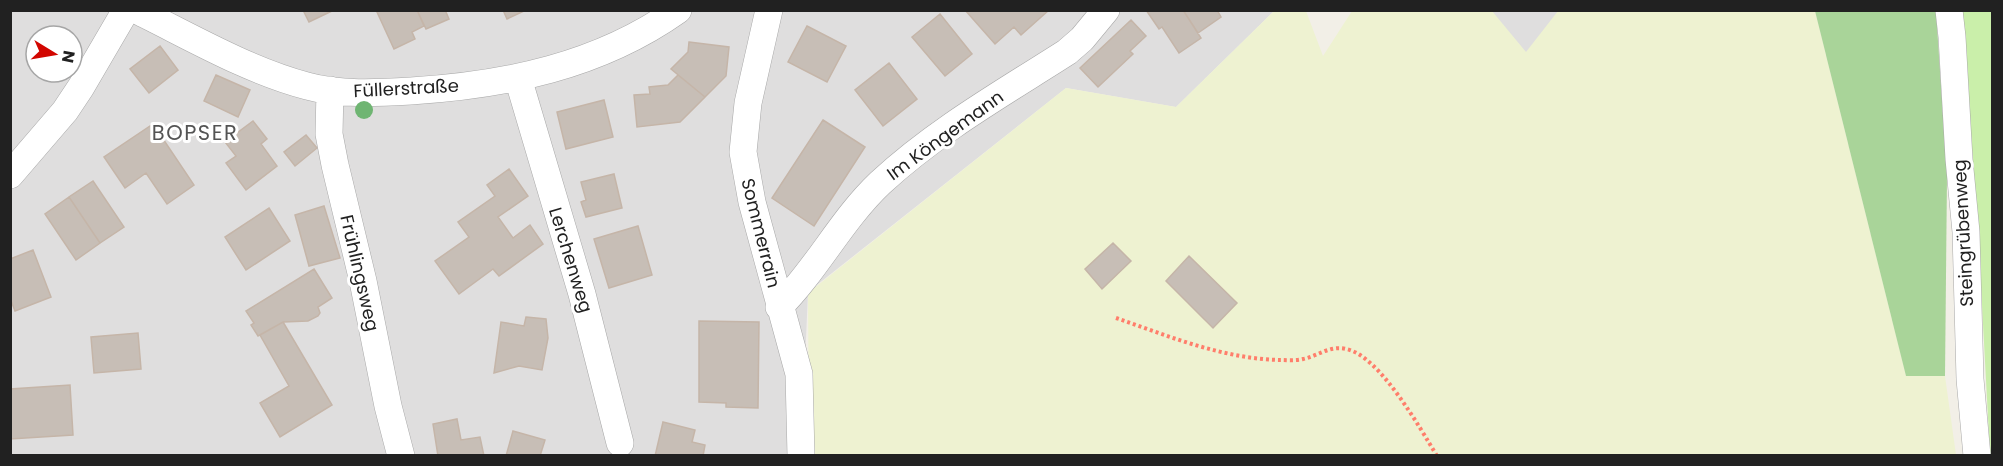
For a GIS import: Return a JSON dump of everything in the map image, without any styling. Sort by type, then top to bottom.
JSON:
[{"type":"street","points":[[10,176],[76,95],[126,10]]},
{"type":"street","name":"Füllerstraße","points":[[136,10],[244,63],[300,84],[330,90],[391,92],[431,90],[518,78],[554,69],[611,49],[639,35],[678,10]]},
{"type":"street","name":"Sommerrain","points":[[769,10],[748,103],[743,152],[752,202],[779,307],[800,374],[801,456]]},
{"type":"street","name":"Im Köngemann","points":[[779,307],[817,264],[858,207],[880,184],[948,128],[1066,52],[1082,39],[1106,10]]},
{"type":"street","name":"Steingrübenweg","points":[[1949,10],[1966,232],[1970,379],[1977,456]]},
{"type":"street","name":"Lerchenweg","points":[[518,78],[582,294],[620,443]]},
{"type":"street","name":"Frühlingsweg","points":[[330,90],[329,134],[400,456]]},
{"type":"path","points":[[1116,318],[1163,335],[1248,357],[1302,360],[1327,349],[1347,349],[1362,356],[1385,378],[1437,456]]},
{"type":"shaded area","points":[[10,11],[1274,11],[1176,107],[1066,88],[808,292],[801,456],[11,455]]},
{"type":"shaded area","points":[[1488,11],[1562,11],[1522,66]]},
{"type":"green space","points":[[1274,11],[1306,11],[1323,56],[1352,11],[1492,11],[1526,52],[1558,11],[1815,11],[1906,376],[1945,376],[1956,455],[809,455],[808,293],[1066,88],[1176,107]]},
{"type":"green space","points":[[1815,11],[1936,11],[1947,176],[1945,376],[1906,376]]},
{"type":"green space","points":[[1961,11],[1992,11],[1992,455],[1990,455],[1977,211]]},
{"type":"building","points":[[303,10],[334,10],[309,22]]},
{"type":"building","points":[[380,10],[417,10],[424,26],[412,32],[415,39],[394,49],[377,12]]},
{"type":"building","points":[[417,10],[449,10],[446,12],[449,19],[426,29]]},
{"type":"building","points":[[503,10],[526,10],[507,19]]},
{"type":"building","points":[[965,10],[1049,10],[1021,35],[1014,27],[995,44]]},
{"type":"building","points":[[1146,10],[1183,10],[1201,38],[1179,53],[1162,27],[1159,29]]},
{"type":"building","points":[[1183,10],[1217,10],[1221,17],[1198,33]]},
{"type":"building","points":[[940,14],[972,54],[945,76],[912,37]]},
{"type":"building","points":[[1131,20],[1146,36],[1130,51],[1133,54],[1098,87],[1080,68]]},
{"type":"building","points":[[807,26],[846,46],[827,82],[788,62]]},
{"type":"building","points":[[689,42],[729,47],[726,76],[705,97],[671,69],[688,52]]},
{"type":"building","points":[[160,46],[178,70],[149,93],[130,69]]},
{"type":"building","points":[[889,63],[917,99],[883,126],[855,90]]},
{"type":"building","points":[[216,75],[250,90],[238,117],[204,101]]},
{"type":"building","points":[[678,75],[705,97],[680,122],[637,127],[634,95],[650,94],[649,87],[668,85]]},
{"type":"building","points":[[604,100],[613,137],[566,149],[557,112]]},
{"type":"building","points":[[823,120],[865,147],[814,226],[772,198]]},
{"type":"building","points":[[253,121],[267,139],[261,144],[277,166],[246,190],[226,163],[236,156],[225,142]]},
{"type":"building","points":[[153,124],[194,185],[167,204],[146,173],[125,188],[104,157]]},
{"type":"building","points":[[306,135],[317,148],[295,166],[284,152]]},
{"type":"building","points":[[509,169],[528,196],[498,217],[513,238],[530,225],[543,244],[499,276],[493,269],[459,294],[435,261],[469,237],[458,222],[495,196],[487,185]]},
{"type":"building","points":[[614,174],[622,208],[586,217],[581,202],[586,200],[581,182]]},
{"type":"building","points":[[93,181],[124,227],[100,243],[69,197]]},
{"type":"building","points":[[69,197],[100,243],[76,260],[45,214]]},
{"type":"building","points":[[324,206],[340,258],[309,266],[295,215]]},
{"type":"building","points":[[269,208],[290,241],[246,270],[225,237]]},
{"type":"building","points":[[638,226],[652,275],[609,288],[594,239]]},
{"type":"building","points":[[1113,243],[1131,261],[1102,289],[1085,269]]},
{"type":"building","points":[[33,250],[51,297],[15,311],[10,298],[10,259]]},
{"type":"building","points":[[1189,256],[1237,303],[1213,328],[1166,281]]},
{"type":"building","points":[[314,269],[332,298],[318,307],[320,313],[318,316],[308,321],[283,322],[258,336],[251,325],[254,323],[246,311]]},
{"type":"building","points":[[526,317],[546,319],[548,338],[542,370],[519,366],[494,373],[501,322],[524,326]]},
{"type":"building","points":[[699,321],[759,322],[758,408],[726,407],[726,403],[699,402]]},
{"type":"building","points":[[283,322],[332,405],[280,437],[260,403],[289,386],[260,335]]},
{"type":"building","points":[[138,333],[141,369],[94,373],[91,337]]},
{"type":"building","points":[[70,385],[73,435],[10,439],[10,389]]},
{"type":"building","points":[[457,419],[461,440],[480,437],[484,456],[438,456],[433,424]]},
{"type":"building","points":[[663,422],[695,430],[692,442],[705,445],[703,456],[655,456]]},
{"type":"building","points":[[513,431],[545,440],[540,456],[506,456]]},
{"type":"district","name":"BOPSER","points":[[195,132]]}]
